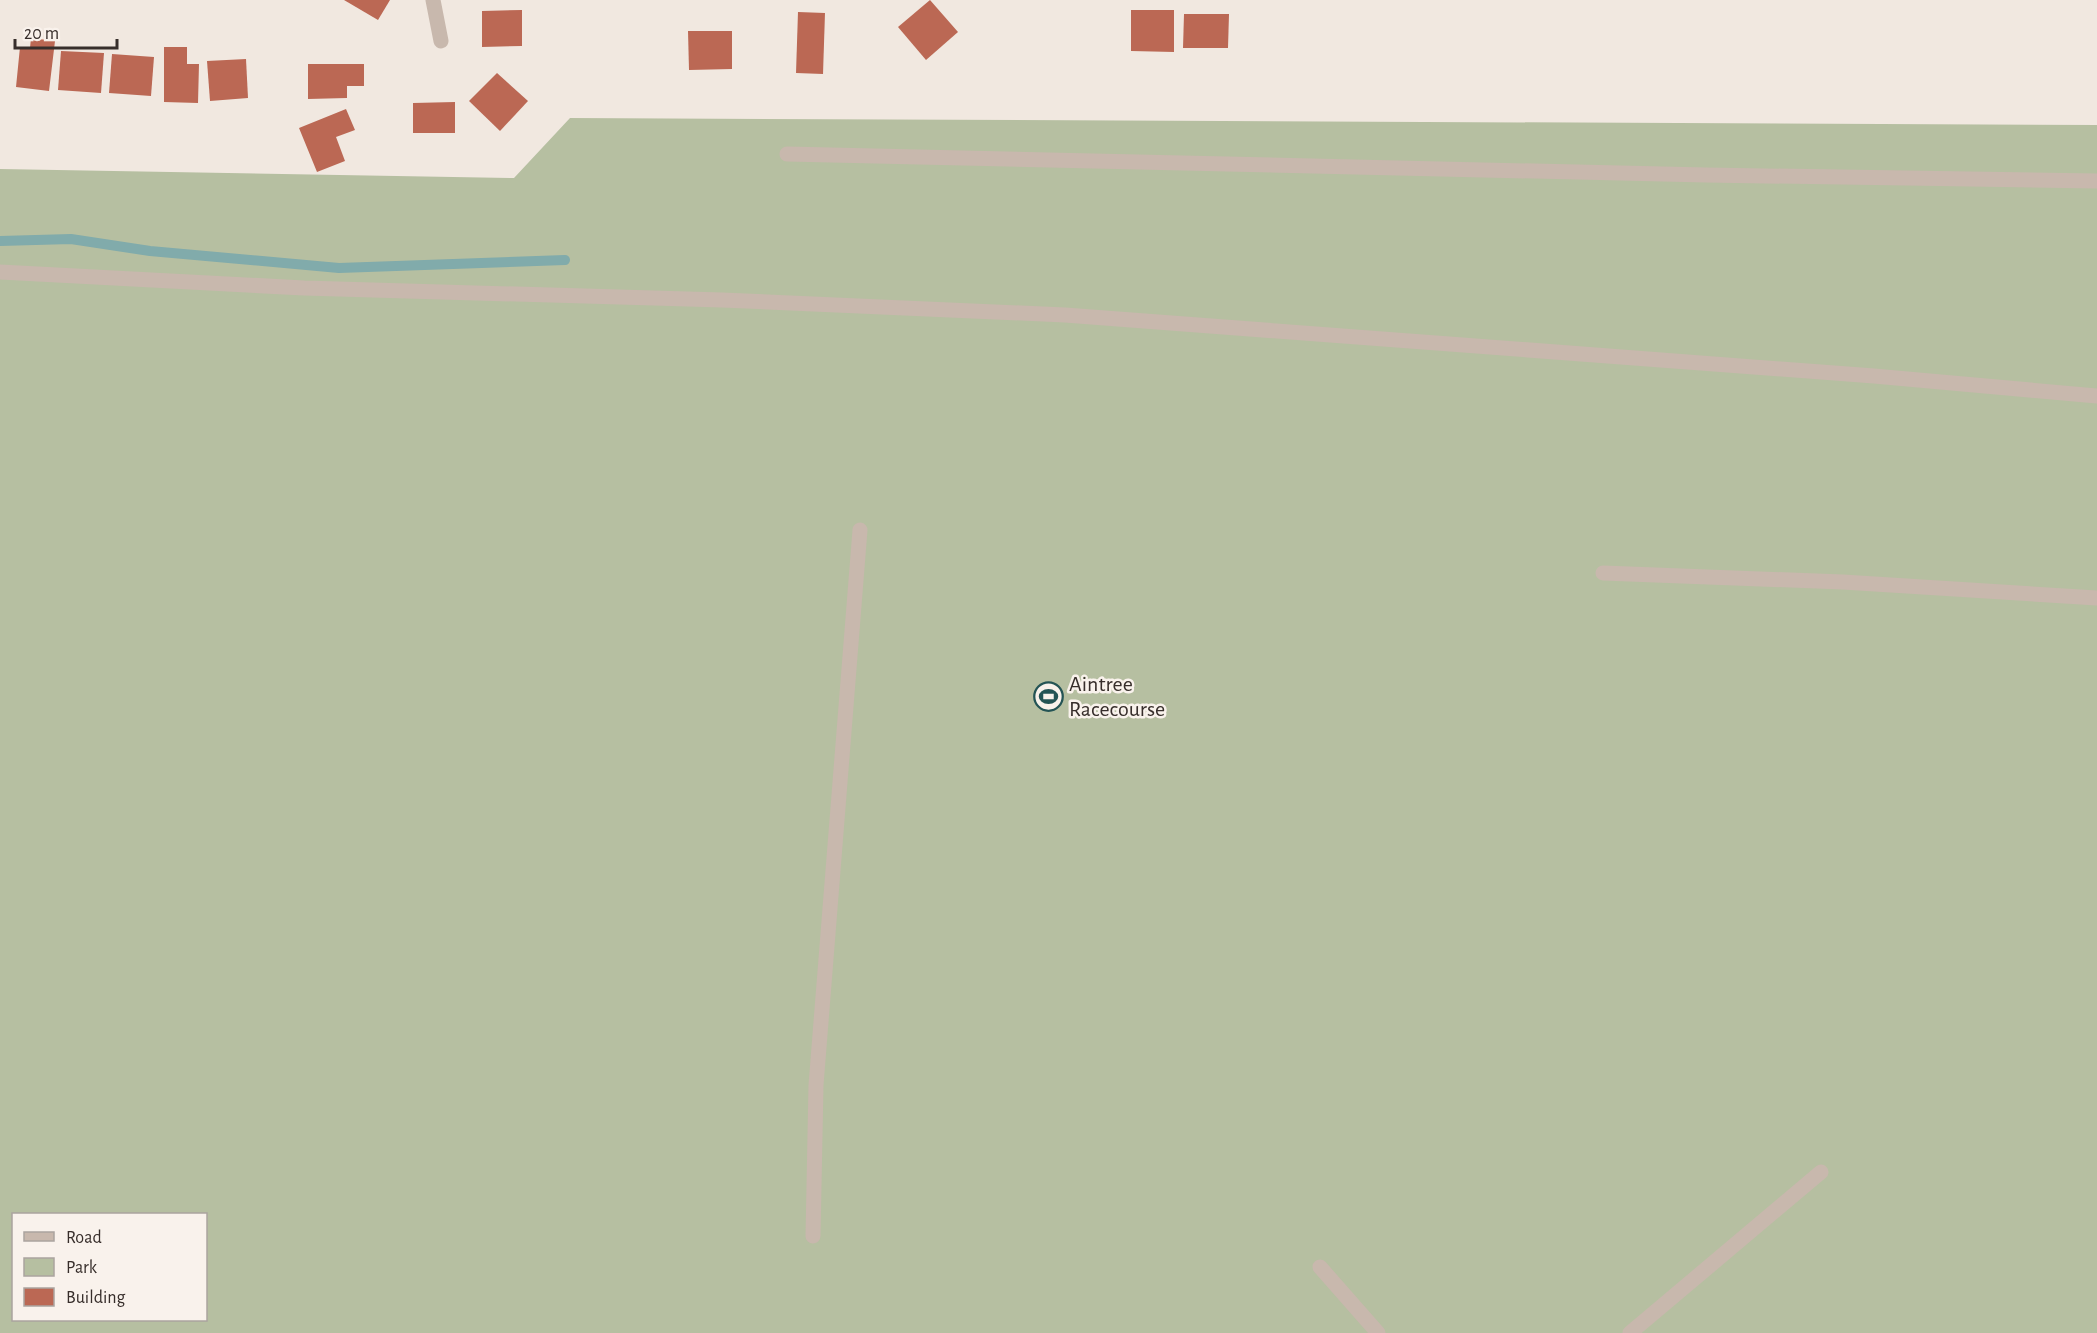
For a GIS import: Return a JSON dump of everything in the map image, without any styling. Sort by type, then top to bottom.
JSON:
[{"type":"street","points":[[433,0],[441,41]]},
{"type":"street","points":[[787,154],[1694,175],[2097,181]]},
{"type":"street","points":[[0,273],[304,288],[722,300],[1065,315],[1874,376],[2097,396]]},
{"type":"street","points":[[813,1236],[816,1085],[860,530]]},
{"type":"street","points":[[1603,573],[1843,582],[2097,598]]},
{"type":"street","points":[[1630,1333],[1821,1172]]},
{"type":"street","points":[[1320,1267],[1378,1333]]},
{"type":"green space","name":"Aintree Racecourse","points":[[570,118],[2097,125],[2097,1333],[0,1333],[0,169],[514,178]]},
{"type":"building","points":[[344,0],[390,0],[378,20]]},
{"type":"building","points":[[930,0],[958,32],[926,60],[898,27]]},
{"type":"building","points":[[522,10],[522,46],[482,47],[482,11]]},
{"type":"building","points":[[1131,10],[1174,10],[1174,52],[1131,51]]},
{"type":"building","points":[[798,12],[825,13],[823,74],[796,73]]},
{"type":"building","points":[[1184,14],[1229,14],[1228,48],[1183,48]]},
{"type":"building","points":[[688,31],[732,31],[732,69],[689,70]]},
{"type":"building","points":[[31,38],[55,41],[49,91],[16,87],[20,47],[30,48]]},
{"type":"building","points":[[164,47],[187,47],[187,64],[199,64],[198,103],[164,102]]},
{"type":"building","points":[[61,51],[104,53],[101,93],[58,90]]},
{"type":"building","points":[[112,54],[154,57],[151,96],[109,93]]},
{"type":"building","points":[[246,59],[248,98],[210,101],[207,61]]},
{"type":"building","points":[[308,64],[364,64],[364,86],[347,86],[347,98],[308,99]]},
{"type":"building","points":[[497,73],[528,101],[500,131],[469,101]]},
{"type":"building","points":[[455,102],[455,133],[413,133],[413,103]]},
{"type":"building","points":[[346,109],[355,130],[336,137],[345,161],[317,172],[299,128]]},
{"type":"waterway","points":[[0,241],[71,239],[150,251],[339,268],[565,260]]},
{"type":"place","name":"Aintree Racecourse","points":[[1048,696]]}]
